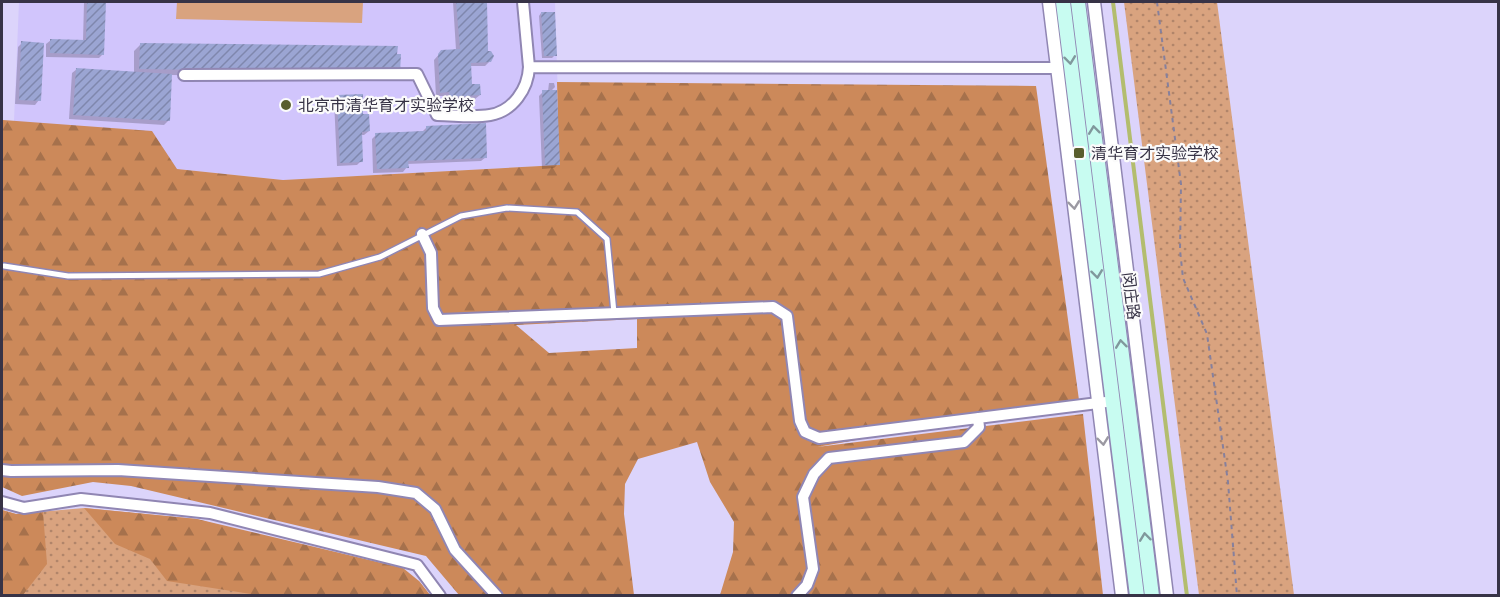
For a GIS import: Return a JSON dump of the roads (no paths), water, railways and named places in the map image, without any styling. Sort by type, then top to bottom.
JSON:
[{"type":"main road","name":"闵庄路","points":[[1063,2],[1106,402],[1137,596]]},
{"type":"main road","name":"闵庄路","points":[[1078,2],[1152,596]]},
{"type":"street","points":[[184,75],[417,74],[437,115],[493,115],[516,100],[528,80],[529,67],[523,2]]},
{"type":"street","name":"闵庄路","points":[[1049,2],[1106,402],[1122,596]]},
{"type":"street","name":"闵庄路","points":[[1094,2],[1167,596]]},
{"type":"street","points":[[529,67],[1057,68]]},
{"type":"street","points":[[422,234],[432,253],[433,308],[439,320],[774,307],[787,316],[800,422],[805,432],[819,438],[1106,402]]},
{"type":"street","points":[[797,596],[807,585],[813,569],[803,497],[813,474],[829,458],[964,442],[978,427],[978,418]]},
{"type":"street","points":[[2,470],[118,470],[378,487],[416,494],[435,509],[454,550],[497,596]]},
{"type":"street","points":[[2,502],[24,508],[81,499],[210,513],[417,565],[440,596]]},
{"type":"lane","points":[[4,266],[68,276],[319,274],[380,257],[461,216],[507,208],[577,212],[607,239],[614,313]]},
{"type":"waterway","points":[[1113,2],[1187,596]]},
{"type":"place","name":"北京市清华育才实验学校","points":[[286,105]]},
{"type":"place","name":"清华育才实验学校","points":[[1079,153]]}]
